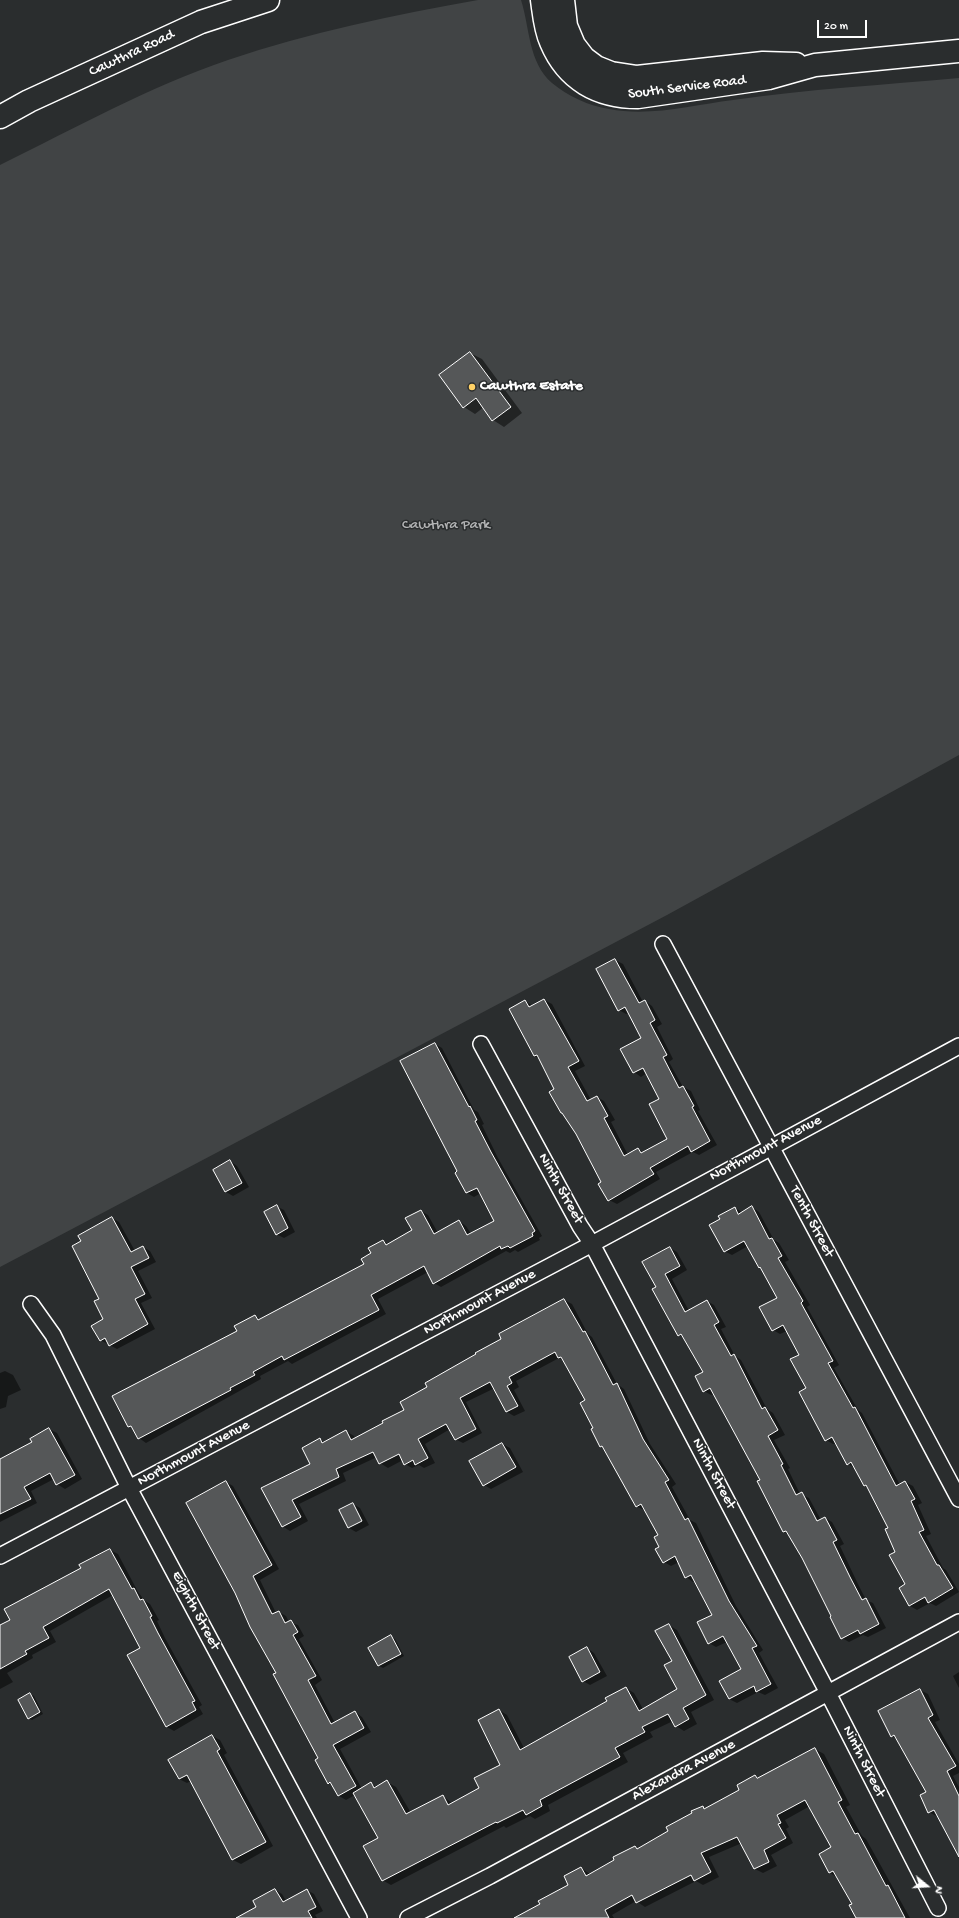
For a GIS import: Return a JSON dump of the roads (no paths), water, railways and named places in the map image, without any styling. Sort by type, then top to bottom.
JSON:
[{"type":"main road","name":"Cawthra Road","points":[[0,117],[37,98],[201,22],[268,0]]},
{"type":"main road","name":"South Service Road","points":[[542,0],[550,41],[560,60],[573,75],[592,88],[607,94],[622,97],[638,97],[769,78],[815,65]]},
{"type":"main road","name":"South Service Road","points":[[563,0],[566,26],[574,45],[584,58],[596,67],[611,73],[637,77],[763,63],[815,65],[959,52]]},
{"type":"street","name":"Tenth Street","points":[[663,944],[959,1499]]},
{"type":"street","name":"Ninth Street","points":[[482,1044],[580,1226],[592,1244],[828,1693],[938,1908]]},
{"type":"street","name":"Northmount Avenue","points":[[0,1556],[592,1244],[771,1146],[959,1046]]},
{"type":"street","name":"Eighth Street","points":[[31,1304],[52,1335],[129,1488],[359,1918]]},
{"type":"street","name":"Alexandra Avenue","points":[[408,1918],[490,1876],[959,1622]]},
{"type":"place","name":"Cawthra Estate","points":[[472,387]]},
{"type":"park label","name":"Cawthra Park","points":[[446,526]]}]
